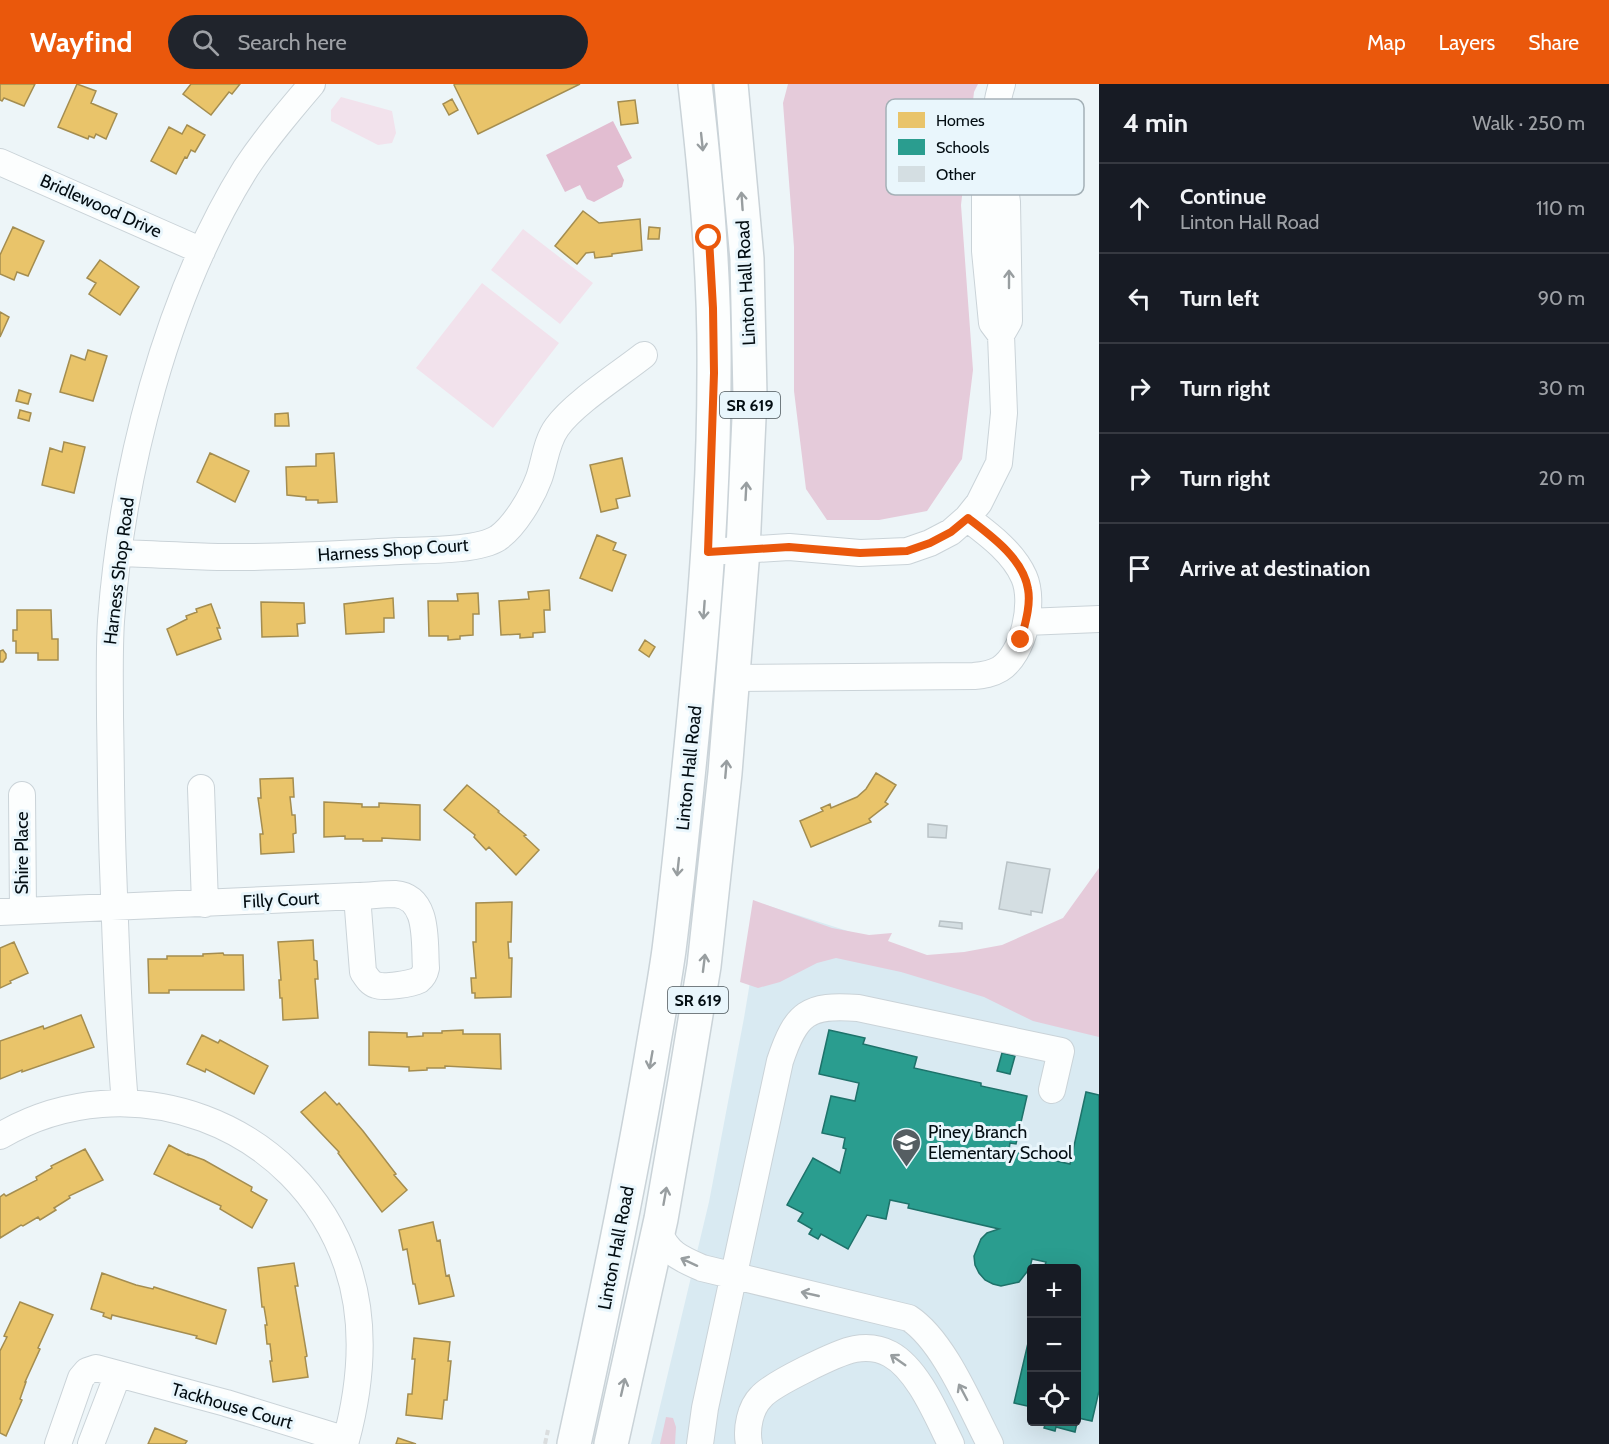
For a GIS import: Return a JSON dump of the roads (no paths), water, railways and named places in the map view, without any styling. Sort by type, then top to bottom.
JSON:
[{"type":"main road","name":"Linton Hall Road","points":[[574,1444],[631,1173],[669,952],[701,652],[708,552],[714,373],[713,308],[702,146],[695,84]]},
{"type":"main road","name":"Linton Hall Road","points":[[611,1444],[658,1231],[704,966],[734,678],[750,396],[746,249],[731,84]]},
{"type":"street","name":"Harness Shop Road","points":[[125,1103],[118,1033],[111,810],[110,650],[118,553],[131,475],[152,392],[173,324],[202,251],[220,213],[247,167],[278,124],[312,84]]},
{"type":"street","points":[[997,99],[1002,84]]},
{"type":"street","name":"Bridlewood Drive","points":[[0,162],[202,251]]},
{"type":"street","points":[[708,552],[789,547],[860,553],[907,551],[951,532],[968,518],[979,503],[999,463],[1004,413],[1001,335],[1009,321],[1009,229],[1006,195]]},
{"type":"street","name":"Harness Shop Court","points":[[118,553],[219,557],[300,556],[434,550],[481,545],[499,538],[517,519],[531,497],[539,478],[548,444],[556,427],[569,413],[644,355]]},
{"type":"street","points":[[734,678],[988,674],[999,670],[1014,655],[1021,640],[1026,622],[1028,589],[1024,576],[1016,564],[992,537],[968,518]]},
{"type":"street","points":[[1026,622],[1099,619]]},
{"type":"street","points":[[201,788],[205,904]]},
{"type":"street","name":"Shire Place","points":[[22,795],[11,911],[115,907]]},
{"type":"street","name":"Filly Court","points":[[115,907],[357,896]]},
{"type":"street","points":[[700,1444],[705,1408],[732,1277],[780,1061],[787,1041],[804,1016],[813,1010],[825,1007],[858,1008],[1061,1051],[1052,1090]]},
{"type":"street","points":[[0,1136],[28,1122],[61,1110],[93,1104],[152,1104],[178,1109],[226,1126],[253,1143],[287,1172],[305,1191],[324,1218],[347,1265],[354,1294],[359,1325],[360,1356],[357,1395],[346,1442]]},
{"type":"street","points":[[658,1231],[672,1253],[702,1268],[732,1277],[892,1313],[909,1318],[920,1325],[944,1357],[990,1444]]},
{"type":"street","points":[[749,1444],[748,1427],[751,1415],[756,1403],[769,1389],[842,1352],[868,1348],[880,1350],[906,1365],[935,1412],[951,1444]]},
{"type":"street","name":"Tackhouse Court","points":[[58,1444],[81,1378],[87,1371],[96,1368],[226,1403],[346,1442]]},
{"type":"street","points":[[91,1444],[118,1374]]},
{"type":"place","name":"Piney Branch Elementary School","points":[[907,1168]]}]
